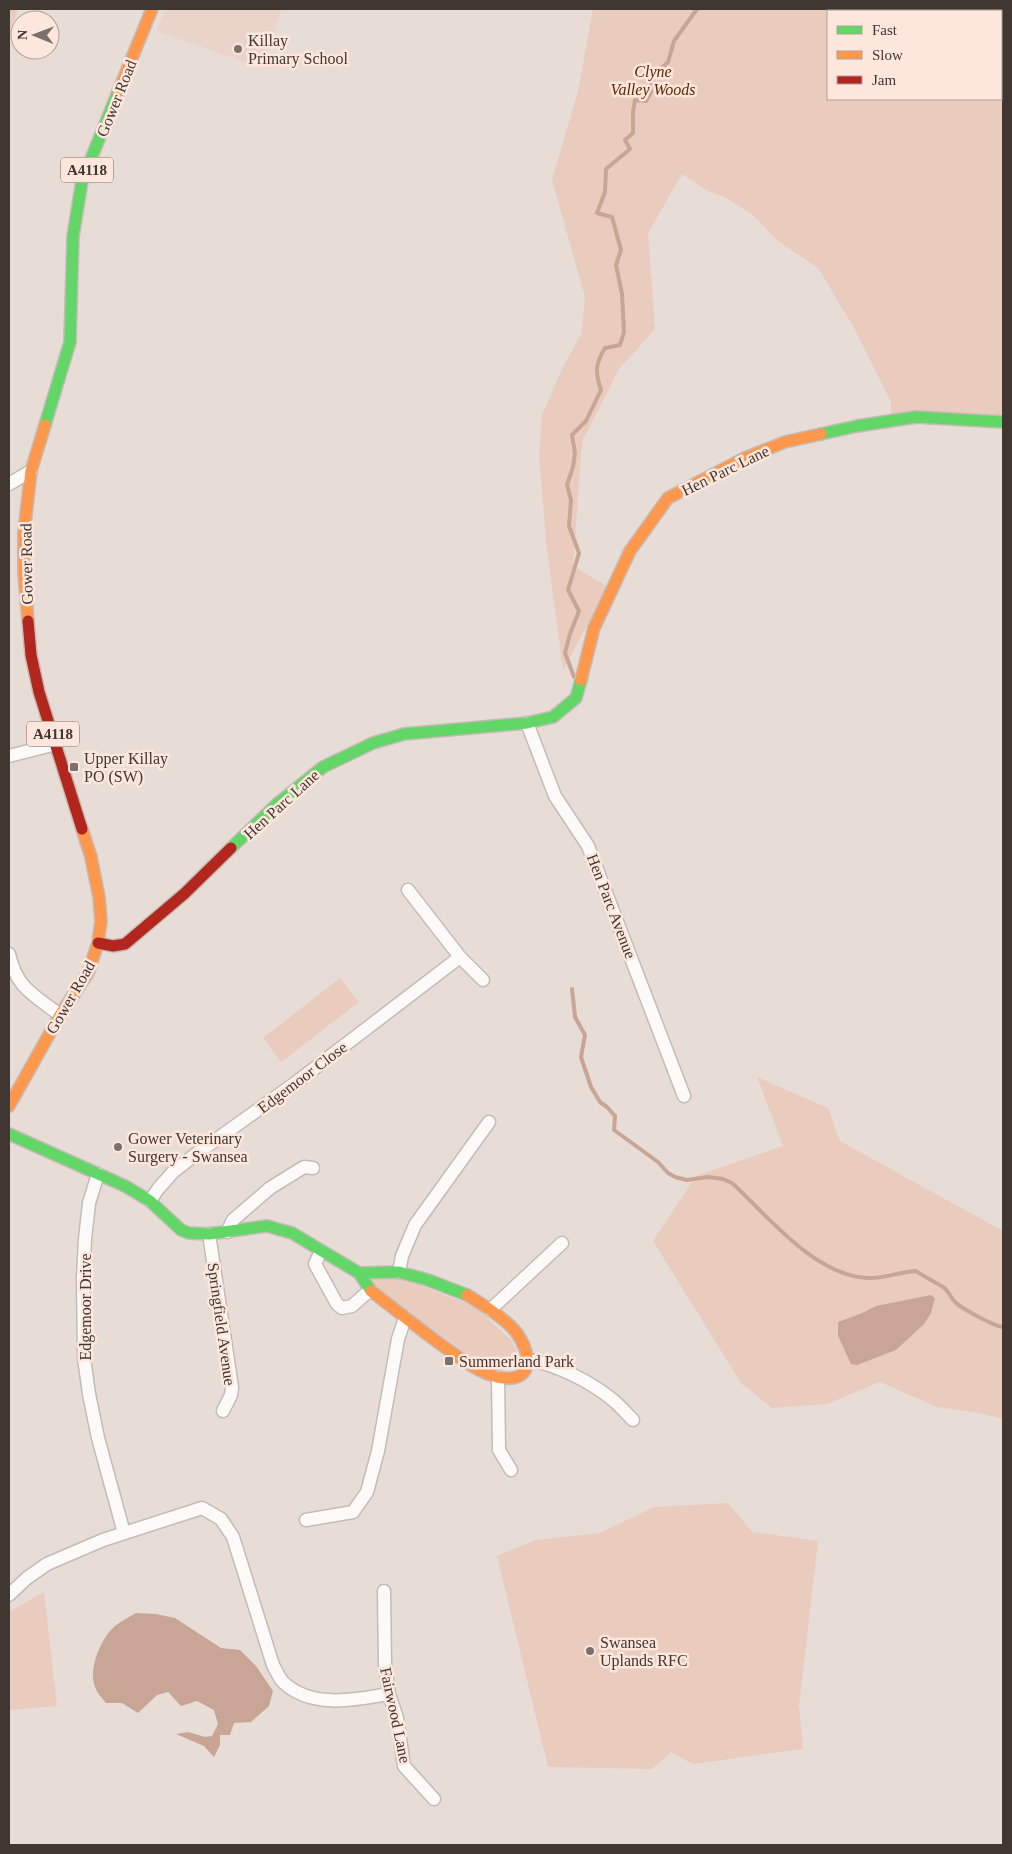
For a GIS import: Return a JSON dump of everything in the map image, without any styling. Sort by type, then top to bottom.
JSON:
[{"type":"street","name":"Gower Road","points":[[9,1106],[60,1015],[88,973],[98,943],[101,921],[91,857],[39,692],[31,655],[24,573],[24,532],[31,471],[70,342],[73,236],[82,181],[152,9]]},
{"type":"street","name":"Hen Parc Lane","points":[[98,943],[113,946],[125,944],[184,894],[277,804],[323,767],[373,743],[404,734],[527,723],[553,717],[576,698],[594,628],[630,551],[668,498],[753,454],[785,442],[857,426],[916,418],[1003,422]]},
{"type":"street","points":[[9,484],[31,471]]},
{"type":"street","name":"Hen Parc Avenue","points":[[527,723],[555,796],[588,846],[684,1096]]},
{"type":"street","points":[[9,756],[56,744]]},
{"type":"street","points":[[408,890],[460,957],[483,980]]},
{"type":"street","points":[[9,954],[13,970],[22,986],[60,1015]]},
{"type":"street","name":"Edgemoor Close","points":[[150,1202],[158,1189],[173,1172],[294,1084],[460,957]]},
{"type":"street","points":[[399,1272],[402,1256],[415,1225],[489,1122]]},
{"type":"street","points":[[9,1134],[125,1186],[150,1202],[181,1230],[198,1235],[267,1226],[292,1233],[359,1273],[370,1290],[445,1348],[483,1373],[512,1379],[520,1376],[526,1370],[527,1360],[524,1348],[515,1331],[490,1310],[468,1296],[428,1280],[399,1272],[359,1273]]},
{"type":"street","points":[[227,1232],[233,1220],[270,1188],[304,1167],[313,1168]]},
{"type":"street","name":"Edgemoor Drive","points":[[98,1174],[89,1203],[85,1239],[83,1278],[84,1358],[98,1438],[124,1533]]},
{"type":"street","name":"Springfield Avenue","points":[[209,1234],[232,1387],[232,1394],[223,1411]]},
{"type":"street","points":[[490,1310],[562,1243]]},
{"type":"street","points":[[321,1251],[315,1264],[337,1304],[342,1308],[352,1306],[370,1290]]},
{"type":"street","points":[[306,1520],[353,1512],[366,1492],[378,1451],[398,1339],[405,1318]]},
{"type":"street","points":[[527,1360],[551,1365],[587,1383],[614,1401],[633,1420]]},
{"type":"street","points":[[498,1377],[499,1450],[511,1470]]},
{"type":"street","points":[[9,1595],[27,1578],[47,1564],[124,1533],[202,1508],[221,1519],[233,1537],[273,1665],[282,1681],[299,1693],[325,1700],[357,1700],[389,1694]]},
{"type":"street","name":"Fairwood Lane","points":[[384,1591],[385,1664],[389,1694],[397,1718],[404,1766],[434,1799]]},
{"type":"shaded area","name":"Killay Primary School","points":[[165,9],[282,9],[261,68],[157,31]]},
{"type":"shaded area","points":[[931,1295],[935,1298],[931,1313],[924,1324],[896,1350],[857,1365],[851,1364],[838,1336],[838,1322],[876,1306]]},
{"type":"shaded area","points":[[136,1613],[156,1614],[175,1618],[221,1648],[240,1650],[256,1666],[273,1691],[269,1706],[251,1722],[234,1723],[230,1735],[220,1735],[220,1745],[214,1757],[204,1746],[176,1734],[188,1732],[205,1737],[212,1736],[218,1724],[214,1710],[197,1701],[181,1706],[168,1692],[157,1695],[138,1713],[122,1703],[106,1703],[97,1691],[93,1680],[93,1672],[97,1654],[105,1638],[115,1626]]},
{"type":"green space","points":[[9,9],[18,9],[10,10],[9,37]]},
{"type":"green space","name":"Clyne Valley Woods","points":[[593,9],[1003,9],[1003,416],[891,416],[891,402],[853,326],[818,268],[778,241],[752,214],[726,198],[706,190],[682,174],[648,233],[655,329],[619,369],[582,442],[573,566],[608,587],[563,670],[547,550],[539,456],[542,415],[563,367],[581,335],[585,297],[552,180],[578,91]]},
{"type":"green space","points":[[340,978],[359,1002],[281,1062],[263,1038]]},
{"type":"green space","points":[[757,1077],[828,1108],[840,1141],[1003,1231],[1003,1419],[979,1413],[937,1407],[880,1382],[827,1404],[772,1408],[741,1383],[653,1241],[696,1176],[783,1146]]},
{"type":"green space","points":[[400,1277],[475,1307],[511,1340],[517,1351],[516,1360],[512,1366],[502,1370],[488,1369],[374,1287],[373,1280]]},
{"type":"green space","points":[[728,1503],[752,1532],[818,1541],[799,1706],[803,1749],[693,1764],[671,1752],[652,1769],[548,1767],[497,1556],[536,1540],[600,1533],[654,1507]]},
{"type":"green space","points":[[44,1592],[57,1706],[9,1710],[9,1612]]},
{"type":"waterway","points":[[574,677],[565,653],[579,611],[568,590],[579,553],[569,526],[571,500],[567,485],[575,453],[572,435],[586,421],[601,390],[597,368],[605,348],[620,345],[624,332],[622,294],[616,265],[621,250],[612,217],[597,213],[605,192],[606,169],[630,149],[625,140],[633,133],[635,100],[646,101],[651,92],[650,86],[655,74],[668,62],[674,41],[697,9]]},
{"type":"waterway","points":[[572,989],[575,1017],[585,1035],[581,1057],[591,1087],[600,1102],[615,1116],[614,1130],[658,1162],[668,1173],[687,1180],[708,1177],[723,1179],[732,1183],[793,1242],[829,1267],[847,1274],[867,1278],[916,1271],[945,1288],[955,1302],[964,1309],[1003,1327]]},
{"type":"traffic: fast","points":[[45,425],[70,342],[73,236],[82,181],[118,92]]},
{"type":"traffic: fast","points":[[821,434],[857,426],[916,417],[1003,422]]},
{"type":"traffic: fast","points":[[231,848],[277,804],[323,767],[373,743],[404,734],[527,723],[553,717],[576,698],[581,680]]},
{"type":"traffic: fast","points":[[9,1134],[125,1186],[150,1201],[181,1230],[189,1233],[209,1234],[267,1226],[292,1233],[359,1273],[371,1291]]},
{"type":"traffic: fast","points":[[359,1273],[399,1272],[428,1280],[467,1295]]},
{"type":"traffic: slow","points":[[118,92],[152,9]]},
{"type":"traffic: slow","points":[[28,621],[24,573],[24,532],[31,471],[45,425]]},
{"type":"traffic: slow","points":[[581,680],[594,628],[630,551],[668,498],[745,458],[785,442],[821,434]]},
{"type":"traffic: slow","points":[[9,1106],[60,1015],[88,973],[98,943],[101,921],[99,897],[91,857],[82,829]]},
{"type":"traffic: slow","points":[[371,1291],[437,1342],[473,1366],[497,1377],[518,1377],[527,1366],[527,1358],[522,1341],[506,1322],[467,1295]]},
{"type":"traffic: jam","points":[[28,621],[31,655],[39,692],[82,829]]},
{"type":"traffic: jam","points":[[98,943],[113,946],[125,944],[184,894],[231,848]]},
{"type":"place","name":"Killay Primary School","points":[[238,49]]},
{"type":"place","name":"Upper Killay PO (SW)","points":[[74,767]]},
{"type":"place","name":"Gower Veterinary Surgery - Swansea","points":[[118,1147]]},
{"type":"place","name":"Summerland Park","points":[[449,1361]]},
{"type":"place","name":"Swansea Uplands RFC","points":[[590,1651]]}]
